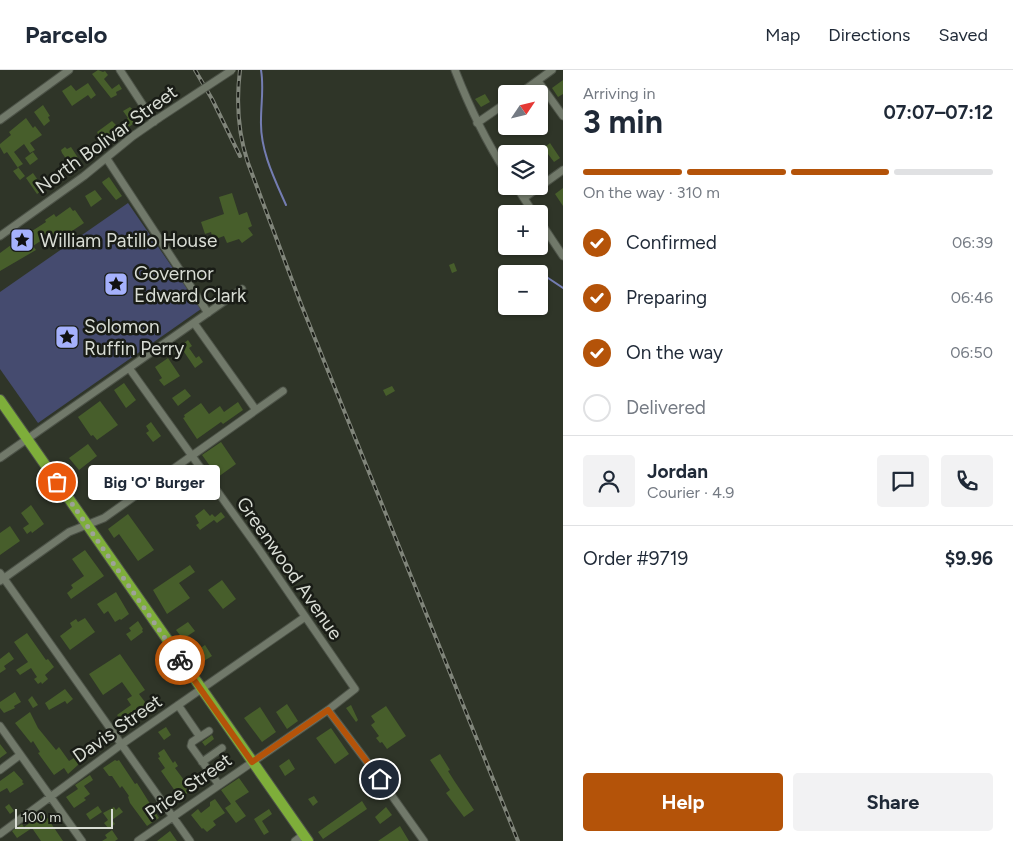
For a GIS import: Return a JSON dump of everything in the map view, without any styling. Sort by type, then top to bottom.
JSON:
[{"type":"highway","points":[[0,400],[252,762],[302,839]]},
{"type":"street","points":[[0,120],[69,70]]},
{"type":"street","points":[[120,70],[156,120]]},
{"type":"street","name":"North Bolivar Street","points":[[0,236],[107,159],[156,120],[232,70]]},
{"type":"street","points":[[455,70],[489,146],[498,160]]},
{"type":"street","points":[[532,85],[552,70]]},
{"type":"street","points":[[538,81],[563,116]]},
{"type":"street","points":[[478,123],[498,109]]},
{"type":"street","points":[[107,159],[208,313]]},
{"type":"street","points":[[524,198],[563,170]]},
{"type":"street","points":[[522,195],[528,205]]},
{"type":"street","points":[[548,234],[563,256]]},
{"type":"street","points":[[0,458],[242,290]]},
{"type":"street","points":[[194,323],[256,410]]},
{"type":"street","name":"Greenwood Avenue","points":[[128,368],[355,689]]},
{"type":"street","points":[[190,841],[1,577],[69,532],[104,518],[283,391]]},
{"type":"street","name":"Davis Street","points":[[0,834],[122,744],[305,618]]},
{"type":"street","name":"Price Street","points":[[138,841],[328,710],[355,689]]},
{"type":"street","points":[[178,705],[200,737]]},
{"type":"street","points":[[328,710],[424,841]]},
{"type":"street","points":[[0,726],[82,841]]},
{"type":"street","points":[[209,730],[192,742],[191,746],[219,785]]},
{"type":"street","points":[[202,762],[222,748]]},
{"type":"street","points":[[0,770],[20,755]]},
{"type":"shaded area","points":[[128,203],[201,309],[38,423],[0,369],[0,292]]},
{"type":"building","points":[[98,70],[105,71],[108,75],[104,79],[112,89],[119,84],[122,89],[116,92],[117,95],[111,98],[92,74]]},
{"type":"building","points":[[563,80],[563,94],[558,97],[552,88]]},
{"type":"building","points":[[88,83],[96,95],[91,99],[88,95],[72,106],[62,91],[71,85],[76,91]]},
{"type":"building","points":[[485,94],[490,102],[481,107],[475,99]]},
{"type":"building","points":[[43,105],[50,116],[48,117],[50,121],[44,126],[34,112]]},
{"type":"building","points":[[130,107],[139,115],[140,119],[138,120],[140,123],[135,126],[133,124],[115,137],[114,135],[105,142],[102,142],[97,132],[112,121],[117,126],[128,118],[123,111]]},
{"type":"building","points":[[26,118],[33,128],[35,126],[42,135],[30,143],[35,150],[30,153],[24,144],[14,152],[23,164],[18,167],[25,176],[20,180],[13,171],[18,168],[7,152],[4,154],[0,144],[11,135],[9,132]]},
{"type":"building","points":[[550,143],[560,158],[554,162],[548,154],[548,145]]},
{"type":"building","points":[[65,147],[67,149],[71,147],[82,164],[74,170],[62,153],[61,150]]},
{"type":"building","points":[[33,152],[38,159],[30,165],[25,158]]},
{"type":"building","points":[[33,173],[44,189],[37,194],[26,178]]},
{"type":"building","points":[[109,177],[122,196],[116,200],[102,182]]},
{"type":"building","points":[[563,188],[563,206],[555,194]]},
{"type":"building","points":[[95,190],[102,199],[91,207],[85,196]]},
{"type":"building","points":[[232,193],[239,215],[247,212],[252,226],[248,228],[253,235],[242,243],[239,239],[227,243],[224,236],[213,240],[211,232],[205,234],[201,222],[224,214],[219,197]]},
{"type":"building","points":[[70,207],[73,211],[75,210],[84,223],[72,231],[76,236],[74,239],[61,247],[53,235],[46,240],[45,238],[33,246],[36,250],[0,271],[0,253],[11,245],[14,248],[34,234],[32,231],[46,222],[45,220],[54,214],[56,217]]},
{"type":"building","points":[[454,263],[457,271],[452,273],[449,265]]},
{"type":"building","points":[[211,268],[215,272],[202,282],[198,277]]},
{"type":"building","points":[[188,340],[192,346],[189,348],[196,358],[199,356],[203,362],[195,368],[180,346]]},
{"type":"building","points":[[168,358],[180,376],[164,386],[159,380],[162,378],[155,367]]},
{"type":"building","points":[[124,383],[136,400],[126,408],[114,390]]},
{"type":"building","points":[[392,386],[395,391],[386,396],[383,390]]},
{"type":"building","points":[[185,389],[191,396],[178,406],[172,398]]},
{"type":"building","points":[[100,401],[118,425],[97,440],[93,435],[91,436],[78,417]]},
{"type":"building","points":[[238,402],[243,410],[223,424],[221,422],[197,439],[183,418],[185,417],[184,415],[201,403],[209,414],[220,406],[224,412]]},
{"type":"building","points":[[151,422],[161,436],[153,442],[146,433],[149,431],[146,426]]},
{"type":"building","points":[[221,442],[236,464],[218,477],[202,455]]},
{"type":"building","points":[[88,444],[97,456],[79,470],[69,458]]},
{"type":"building","points":[[116,472],[126,484],[120,488],[111,476]]},
{"type":"building","points":[[31,505],[44,524],[32,533],[31,531],[27,534],[23,528],[29,524],[21,513]]},
{"type":"building","points":[[204,509],[210,516],[212,514],[215,517],[221,512],[225,517],[217,523],[214,520],[200,530],[196,525],[199,523],[195,516]]},
{"type":"building","points":[[128,514],[154,550],[138,561],[119,534],[114,538],[108,529]]},
{"type":"building","points":[[10,526],[20,541],[0,555],[0,533]]},
{"type":"building","points":[[85,550],[104,576],[71,599],[67,593],[73,588],[71,585],[84,576],[72,559]]},
{"type":"building","points":[[190,565],[195,572],[179,583],[190,598],[167,614],[153,590]]},
{"type":"building","points":[[222,580],[236,599],[223,609],[208,590]]},
{"type":"building","points":[[116,592],[129,614],[115,622],[108,611],[104,614],[97,604]]},
{"type":"building","points":[[85,618],[95,632],[70,650],[60,636],[72,627],[70,623],[76,619],[78,622]]},
{"type":"building","points":[[138,621],[143,632],[131,641],[126,634],[131,631],[129,628]]},
{"type":"building","points":[[188,622],[195,631],[183,639],[176,630]]},
{"type":"building","points":[[27,633],[46,660],[48,659],[54,667],[45,675],[48,679],[42,684],[41,682],[38,684],[34,679],[37,677],[31,668],[20,675],[16,670],[28,662],[14,642]]},
{"type":"building","points":[[205,645],[212,656],[199,664],[192,654]]},
{"type":"building","points":[[9,652],[14,659],[4,666],[6,669],[0,673],[0,659]]},
{"type":"building","points":[[120,654],[145,690],[139,694],[148,706],[145,708],[147,711],[125,727],[117,715],[131,705],[127,699],[132,696],[122,682],[103,695],[89,674]]},
{"type":"building","points":[[65,689],[73,699],[67,704],[65,701],[49,710],[45,703]]},
{"type":"building","points":[[15,692],[21,702],[14,706],[15,708],[4,713],[0,708],[0,702]]},
{"type":"building","points":[[32,696],[38,705],[33,708],[28,700]]},
{"type":"building","points":[[287,704],[298,721],[287,729],[276,712]]},
{"type":"building","points":[[351,705],[358,720],[356,722],[346,708]]},
{"type":"building","points":[[386,706],[406,736],[387,749],[376,738],[379,736],[371,725],[375,722],[371,716]]},
{"type":"building","points":[[260,707],[276,732],[262,742],[244,718]]},
{"type":"building","points":[[30,712],[38,728],[56,750],[59,747],[69,761],[74,758],[79,764],[68,774],[64,768],[54,775],[38,753],[40,752],[33,741],[31,743],[15,723]]},
{"type":"building","points":[[166,727],[171,735],[164,740],[158,732]]},
{"type":"building","points":[[331,728],[349,754],[335,764],[316,738]]},
{"type":"building","points":[[212,735],[214,739],[205,746],[202,742]]},
{"type":"building","points":[[0,744],[7,753],[0,758]]},
{"type":"building","points":[[164,749],[173,763],[175,761],[178,766],[175,768],[193,788],[180,798],[161,771],[165,768],[158,758],[160,757],[158,753]]},
{"type":"building","points":[[440,754],[450,770],[448,771],[474,810],[464,817],[446,793],[450,790],[430,760]]},
{"type":"building","points":[[289,759],[295,769],[285,776],[279,766]]},
{"type":"building","points":[[115,760],[119,760],[135,784],[137,783],[159,818],[147,826],[130,803],[129,796],[122,786],[120,788],[112,776],[109,776],[103,768]]},
{"type":"building","points":[[14,771],[24,784],[10,793],[7,788],[0,792],[0,781]]},
{"type":"building","points":[[90,775],[93,780],[84,786],[90,794],[84,798],[86,800],[74,808],[66,797],[78,789],[75,785]]},
{"type":"building","points":[[239,778],[249,792],[235,801],[246,816],[236,823],[225,808],[231,804],[221,790]]},
{"type":"building","points":[[314,796],[318,802],[313,806],[308,799]]},
{"type":"building","points":[[215,799],[225,813],[213,821],[216,825],[207,832],[202,829],[191,815],[198,809],[201,813]]},
{"type":"building","points":[[362,801],[367,809],[323,839],[318,832]]},
{"type":"building","points":[[9,804],[14,811],[10,814],[5,807]]},
{"type":"building","points":[[98,806],[102,812],[90,820],[86,814]]},
{"type":"building","points":[[114,807],[116,810],[119,807],[123,812],[112,820],[115,824],[109,829],[104,823],[108,820],[103,813]]},
{"type":"building","points":[[386,807],[392,815],[380,824],[375,817]]},
{"type":"building","points":[[269,809],[272,814],[262,821],[269,832],[264,835],[254,819]]},
{"type":"building","points":[[44,813],[63,841],[41,841],[32,828],[17,838],[12,831],[22,824],[24,827]]},
{"type":"building","points":[[400,826],[409,841],[378,841]]},
{"type":"building","points":[[112,830],[118,839],[115,841],[102,841],[107,838],[105,835]]},
{"type":"building","points":[[170,831],[177,841],[157,841]]},
{"type":"waterway","points":[[261,70],[261,131],[265,153],[286,205]]},
{"type":"waterway","points":[[548,278],[563,288]]},
{"type":"railway","points":[[195,70],[212,99],[240,156]]},
{"type":"railway","points":[[240,70],[239,117],[248,163],[301,304],[518,841]]},
{"type":"way so far","points":[[57,482],[180,660]]},
{"type":"place","name":"William Patillo House","points":[[22,240]]},
{"type":"place","name":"Governor Edward Clark","points":[[116,284]]},
{"type":"place","name":"Solomon Ruffin Perry","points":[[67,337]]},
{"type":"place","name":"Big 'O' Burger","points":[[57,482]]},
{"type":"route","points":[[180,660],[252,762],[328,710],[380,779]]}]
